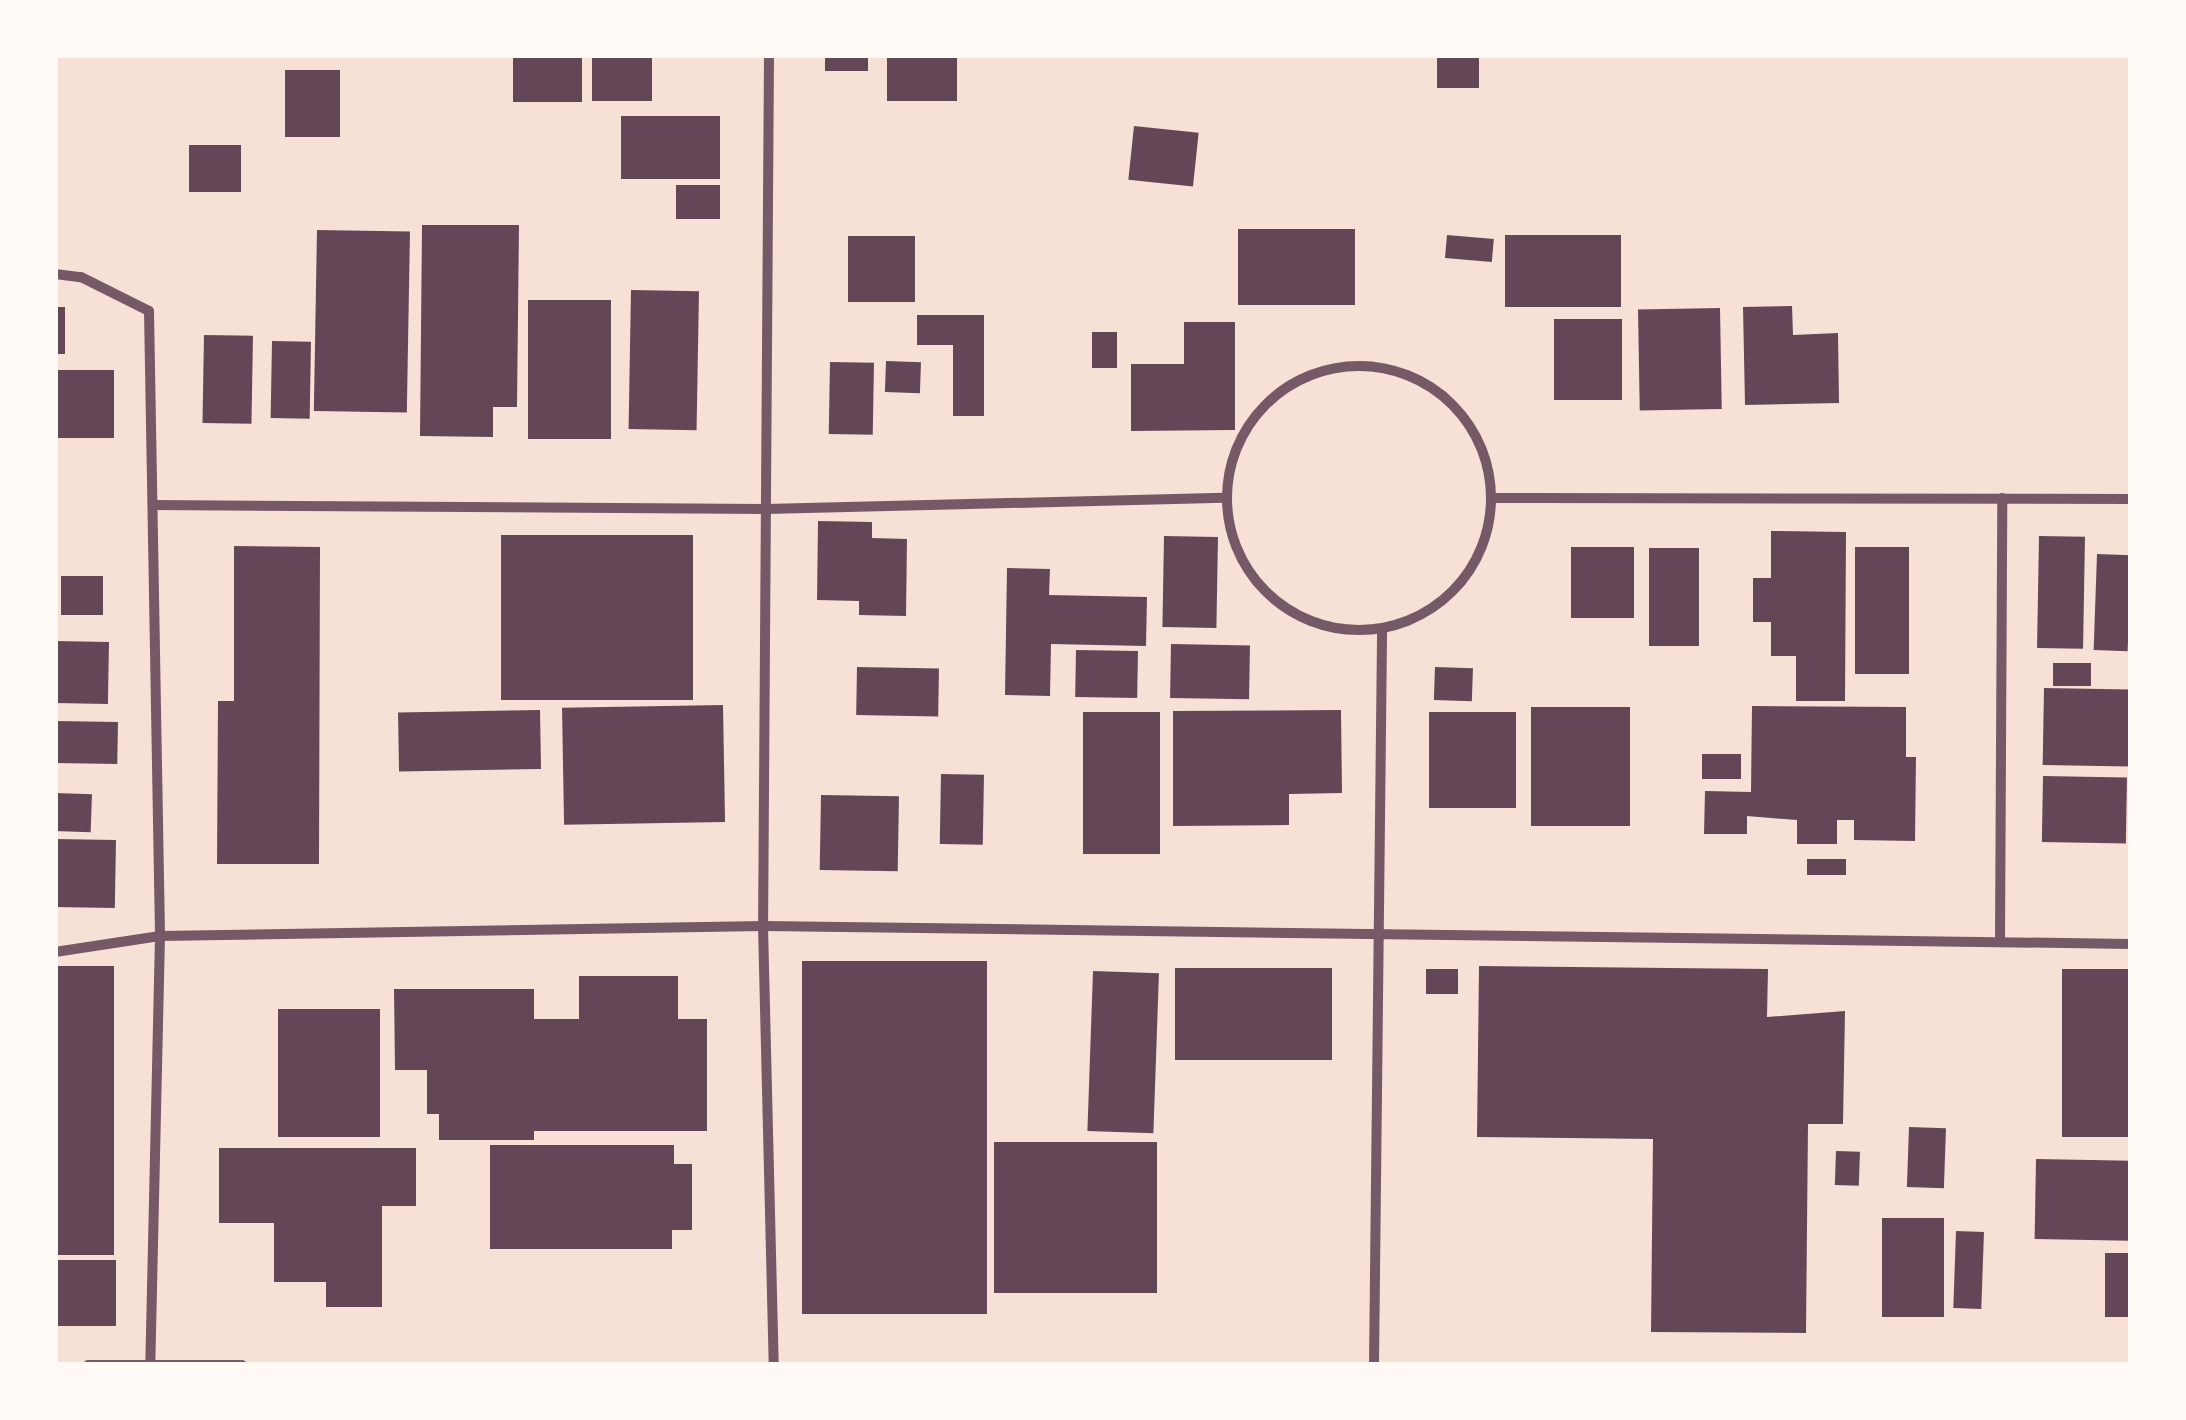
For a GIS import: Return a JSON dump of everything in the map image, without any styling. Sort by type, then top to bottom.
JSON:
[{"type":"street","points":[[768,55],[763,926],[774,1365]]},
{"type":"street","points":[[55,274],[81,278],[149,311],[160,936],[150,1364]]},
{"type":"street","points":[[1360,363],[1428,381],[1466,418],[1478,430],[1496,498],[1464,586],[1382,632],[1305,623],[1246,573],[1224,498],[1242,430],[1254,418],[1292,381],[1360,363]]},
{"type":"street","points":[[153,505],[766,508],[1224,498]]},
{"type":"street","points":[[1496,498],[2131,498]]},
{"type":"street","points":[[2000,942],[2002,498]]},
{"type":"street","points":[[1374,1365],[1382,632]]},
{"type":"street","points":[[55,952],[160,936],[763,926],[2131,944]]},
{"type":"street","points":[[88,1365],[242,1365]]},
{"type":"building","points":[[513,55],[582,55],[582,102],[513,102]]},
{"type":"building","points":[[592,55],[652,55],[652,101],[592,101]]},
{"type":"building","points":[[825,55],[868,55],[868,71],[825,71]]},
{"type":"building","points":[[887,55],[957,55],[957,101],[887,101]]},
{"type":"building","points":[[1437,55],[1479,55],[1479,88],[1437,88]]},
{"type":"building","points":[[285,70],[340,70],[340,137],[285,137]]},
{"type":"building","points":[[621,116],[720,116],[720,179],[621,179]]},
{"type":"building","points":[[1134,126],[1199,133],[1193,186],[1128,180]]},
{"type":"building","points":[[189,145],[241,145],[241,192],[189,192]]},
{"type":"building","points":[[676,185],[720,185],[720,219],[676,219]]},
{"type":"building","points":[[422,225],[519,225],[517,407],[493,407],[493,437],[420,436]]},
{"type":"building","points":[[1238,229],[1355,229],[1355,305],[1238,305]]},
{"type":"building","points":[[317,230],[410,232],[407,413],[314,411]]},
{"type":"building","points":[[1447,235],[1494,239],[1492,262],[1445,258]]},
{"type":"building","points":[[1505,235],[1621,235],[1621,307],[1505,307]]},
{"type":"building","points":[[848,236],[915,236],[915,302],[848,302]]},
{"type":"building","points":[[631,290],[699,291],[697,430],[629,429]]},
{"type":"building","points":[[528,300],[611,300],[611,439],[528,439]]},
{"type":"building","points":[[1792,306],[1793,335],[1838,333],[1839,403],[1745,405],[1743,307]]},
{"type":"building","points":[[55,307],[65,307],[65,354],[55,354]]},
{"type":"building","points":[[1720,308],[1722,409],[1640,410],[1638,309]]},
{"type":"building","points":[[917,315],[984,315],[984,416],[953,416],[953,345],[917,345]]},
{"type":"building","points":[[1554,319],[1622,319],[1622,400],[1554,400]]},
{"type":"building","points":[[1184,322],[1235,322],[1235,430],[1131,431],[1131,364],[1184,364]]},
{"type":"building","points":[[1092,332],[1117,332],[1117,368],[1092,368]]},
{"type":"building","points":[[204,335],[253,336],[251,424],[202,423]]},
{"type":"building","points":[[272,341],[311,342],[310,419],[271,418]]},
{"type":"building","points":[[886,361],[921,362],[920,393],[885,392]]},
{"type":"building","points":[[830,362],[874,363],[873,435],[829,434]]},
{"type":"building","points":[[55,370],[114,370],[114,438],[55,438]]},
{"type":"building","points":[[818,521],[872,522],[872,538],[907,539],[906,616],[859,615],[859,601],[817,600]]},
{"type":"building","points":[[1771,531],[1846,532],[1845,701],[1796,701],[1796,656],[1771,656],[1771,622],[1753,622],[1753,578],[1771,578]]},
{"type":"building","points":[[501,535],[693,535],[693,700],[501,700]]},
{"type":"building","points":[[1164,536],[1218,537],[1216,628],[1162,627]]},
{"type":"building","points":[[2039,536],[2085,537],[2083,649],[2037,648]]},
{"type":"building","points":[[234,546],[320,547],[319,864],[217,864],[218,701],[234,701]]},
{"type":"building","points":[[1571,547],[1634,547],[1634,618],[1571,618]]},
{"type":"building","points":[[1855,547],[1909,547],[1909,674],[1855,674]]},
{"type":"building","points":[[1649,548],[1699,548],[1699,646],[1649,646]]},
{"type":"building","points":[[2097,554],[2131,555],[2128,651],[2094,650]]},
{"type":"building","points":[[1007,568],[1050,569],[1049,595],[1147,597],[1146,646],[1051,644],[1050,696],[1005,695]]},
{"type":"building","points":[[61,576],[103,576],[103,615],[61,615]]},
{"type":"building","points":[[55,641],[109,642],[108,704],[55,703]]},
{"type":"building","points":[[1171,644],[1250,645],[1249,699],[1170,698]]},
{"type":"building","points":[[1076,650],[1138,651],[1137,698],[1075,697]]},
{"type":"building","points":[[2053,663],[2091,663],[2091,686],[2053,686]]},
{"type":"building","points":[[857,667],[939,668],[938,716],[856,715]]},
{"type":"building","points":[[1435,667],[1473,668],[1472,701],[1434,700]]},
{"type":"building","points":[[2044,688],[2131,690],[2130,767],[2043,765]]},
{"type":"building","points":[[723,705],[725,822],[564,825],[562,708]]},
{"type":"building","points":[[1752,706],[1906,707],[1906,757],[1916,757],[1915,841],[1854,840],[1854,820],[1837,820],[1837,844],[1797,844],[1797,820],[1747,816],[1747,834],[1704,834],[1705,791],[1751,792]]},
{"type":"building","points":[[1531,707],[1630,707],[1630,826],[1531,826]]},
{"type":"building","points":[[540,710],[541,769],[399,771],[398,712]]},
{"type":"building","points":[[1341,710],[1342,793],[1289,794],[1289,825],[1173,826],[1173,711]]},
{"type":"building","points":[[1083,712],[1160,712],[1160,854],[1083,854]]},
{"type":"building","points":[[1429,712],[1516,712],[1516,808],[1429,808]]},
{"type":"building","points":[[55,721],[118,722],[117,764],[55,763]]},
{"type":"building","points":[[1702,754],[1741,754],[1741,779],[1702,779]]},
{"type":"building","points":[[941,774],[984,775],[983,845],[940,844]]},
{"type":"building","points":[[2043,776],[2127,777],[2126,843],[2042,842]]},
{"type":"building","points":[[55,793],[92,794],[91,832],[55,831]]},
{"type":"building","points":[[821,795],[899,796],[898,871],[820,870]]},
{"type":"building","points":[[55,839],[116,840],[115,908],[55,907]]},
{"type":"building","points":[[1807,859],[1846,859],[1846,875],[1807,875]]},
{"type":"building","points":[[802,961],[987,961],[987,1314],[802,1314]]},
{"type":"building","points":[[55,966],[114,966],[114,1255],[55,1255]]},
{"type":"building","points":[[1479,966],[1768,969],[1767,1017],[1845,1011],[1843,1124],[1808,1124],[1806,1333],[1651,1332],[1653,1139],[1477,1137]]},
{"type":"building","points":[[1175,968],[1332,968],[1332,1060],[1175,1060]]},
{"type":"building","points":[[1426,969],[1458,969],[1458,994],[1426,994]]},
{"type":"building","points":[[2062,969],[2131,969],[2131,1137],[2062,1137]]},
{"type":"building","points":[[1093,971],[1159,973],[1153,1133],[1087,1131]]},
{"type":"building","points":[[579,976],[678,976],[678,1019],[707,1019],[707,1131],[534,1131],[534,1140],[439,1140],[439,1114],[427,1114],[427,1070],[395,1070],[394,989],[534,989],[534,1019],[579,1019]]},
{"type":"building","points":[[278,1009],[380,1009],[380,1137],[278,1137]]},
{"type":"building","points":[[1909,1127],[1946,1128],[1944,1188],[1907,1187]]},
{"type":"building","points":[[994,1142],[1157,1142],[1157,1293],[994,1293]]},
{"type":"building","points":[[490,1145],[674,1145],[674,1164],[692,1164],[692,1230],[672,1230],[672,1249],[490,1249]]},
{"type":"building","points":[[219,1148],[416,1148],[416,1206],[382,1206],[382,1307],[326,1307],[326,1282],[274,1282],[274,1223],[219,1223]]},
{"type":"building","points":[[1836,1151],[1860,1152],[1859,1186],[1835,1185]]},
{"type":"building","points":[[2036,1159],[2131,1161],[2130,1241],[2035,1239]]},
{"type":"building","points":[[1882,1218],[1944,1218],[1944,1317],[1882,1317]]},
{"type":"building","points":[[1956,1231],[1984,1232],[1981,1309],[1953,1308]]},
{"type":"building","points":[[2105,1253],[2131,1253],[2131,1317],[2105,1317]]},
{"type":"building","points":[[55,1260],[116,1260],[116,1326],[55,1326]]}]
